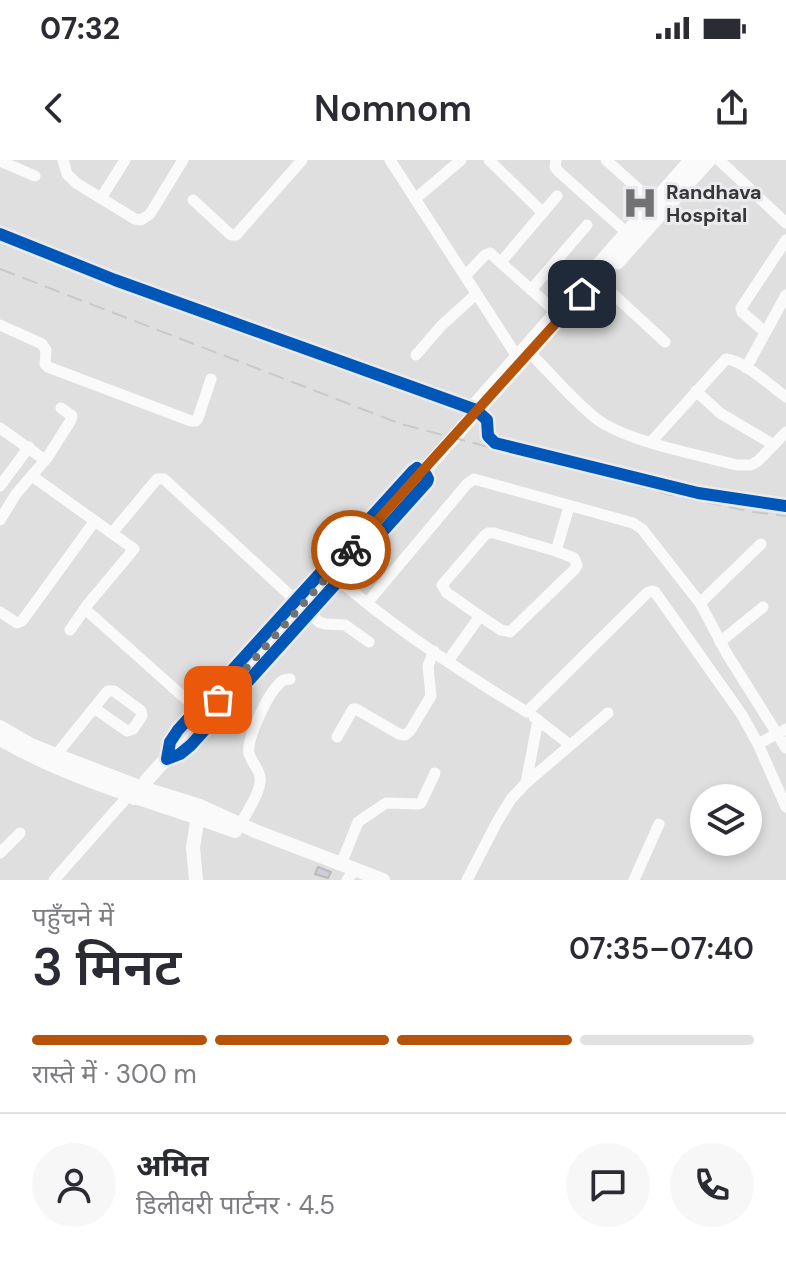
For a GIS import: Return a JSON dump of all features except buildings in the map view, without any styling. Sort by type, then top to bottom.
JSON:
[{"type":"main road","points":[[138,790],[700,160]]},
{"type":"main road","points":[[0,727],[31,745],[138,790]]},
{"type":"main road","points":[[0,739],[27,754],[241,824],[347,872],[383,880]]},
{"type":"main road","points":[[199,812],[239,832],[255,831]]},
{"type":"main road","points":[[196,880],[193,848],[199,812]]},
{"type":"street","points":[[63,160],[71,179],[141,220],[150,214],[183,160]]},
{"type":"street","points":[[101,198],[125,160]]},
{"type":"street","points":[[193,200],[231,235],[236,235],[302,160]]},
{"type":"street","points":[[390,160],[524,368]]},
{"type":"street","points":[[415,199],[461,160]]},
{"type":"street","points":[[489,160],[543,213]]},
{"type":"street","points":[[556,160],[558,171],[626,232]]},
{"type":"street","points":[[606,160],[653,202]]},
{"type":"street","points":[[470,408],[689,160]]},
{"type":"street","points":[[483,415],[711,160]]},
{"type":"street","points":[[719,160],[786,223]]},
{"type":"street","points":[[0,161],[35,176]]},
{"type":"street","points":[[501,262],[557,196]]},
{"type":"street","points":[[531,290],[587,225]]},
{"type":"street","points":[[0,234],[115,280],[470,408],[483,415],[488,425],[488,436],[495,443],[698,493],[786,506]]},
{"type":"street","points":[[765,332],[741,308],[786,240]]},
{"type":"street","points":[[465,276],[488,253],[493,254],[556,312]]},
{"type":"street","points":[[601,283],[665,342]]},
{"type":"street","points":[[416,355],[441,326],[476,294]]},
{"type":"street","points":[[746,368],[786,295]]},
{"type":"street","points":[[0,325],[42,344],[48,367],[191,421],[198,418],[211,379]]},
{"type":"street","points":[[534,357],[600,421],[651,442],[745,466],[758,461],[786,432]]},
{"type":"street","points":[[651,442],[726,359],[732,359],[786,397]]},
{"type":"street","points":[[696,391],[720,413],[774,445]]},
{"type":"street","points":[[2,513],[45,460],[72,418],[61,408]]},
{"type":"street","points":[[0,428],[45,460]]},
{"type":"street","points":[[0,486],[29,447]]},
{"type":"street","points":[[417,468],[426,475],[427,482],[191,745],[167,759],[173,737],[413,471],[417,468]]},
{"type":"street","points":[[32,476],[132,546],[134,551],[70,630]]},
{"type":"street","points":[[112,533],[154,482],[161,478],[319,622],[345,625],[369,642]]},
{"type":"street","points":[[367,603],[471,481],[478,480],[639,526],[700,603],[720,642],[782,731],[786,748]]},
{"type":"street","points":[[556,551],[569,507]]},
{"type":"street","points":[[0,612],[17,623],[22,621],[94,522]]},
{"type":"street","points":[[488,533],[574,558],[575,569],[513,631],[506,632],[480,616],[443,590],[442,585],[488,533]]},
{"type":"street","points":[[700,603],[761,544]]},
{"type":"street","points":[[339,580],[434,651],[527,712],[570,745]]},
{"type":"street","points":[[527,712],[652,591],[742,715],[786,807]]},
{"type":"street","points":[[720,642],[763,607]]},
{"type":"street","points":[[85,609],[197,709]]},
{"type":"street","points":[[448,661],[480,616]]},
{"type":"street","points":[[337,737],[353,709],[399,734],[405,735],[410,731],[431,696],[428,666],[434,651]]},
{"type":"street","points":[[241,824],[261,780],[250,756],[252,734],[277,685],[290,679]]},
{"type":"street","points":[[56,755],[94,708]]},
{"type":"street","points":[[467,880],[511,799],[608,713]]},
{"type":"street","points":[[526,783],[538,720]]},
{"type":"street","points":[[758,744],[782,731]]},
{"type":"street","points":[[347,872],[361,819],[386,803],[421,803],[435,773]]},
{"type":"street","points":[[54,880],[138,790]]},
{"type":"street","points":[[61,880],[138,790]]},
{"type":"street","points":[[634,880],[659,824]]},
{"type":"street","points":[[0,853],[20,833]]},
{"type":"railway","points":[[0,269],[401,424],[671,495],[786,516]]},
{"type":"cycle path","points":[[0,234],[115,280],[476,410],[487,420],[488,436],[495,443],[698,493],[786,506]]},
{"type":"cycle path","points":[[417,468],[426,475],[427,482],[191,745],[167,759],[170,742],[178,730],[417,468]]},
{"type":"way so far","points":[[218,700],[351,550]]},
{"type":"place","name":"Randhava Hospital","points":[[640,203]]},
{"type":"route","points":[[351,550],[582,294]]}]
